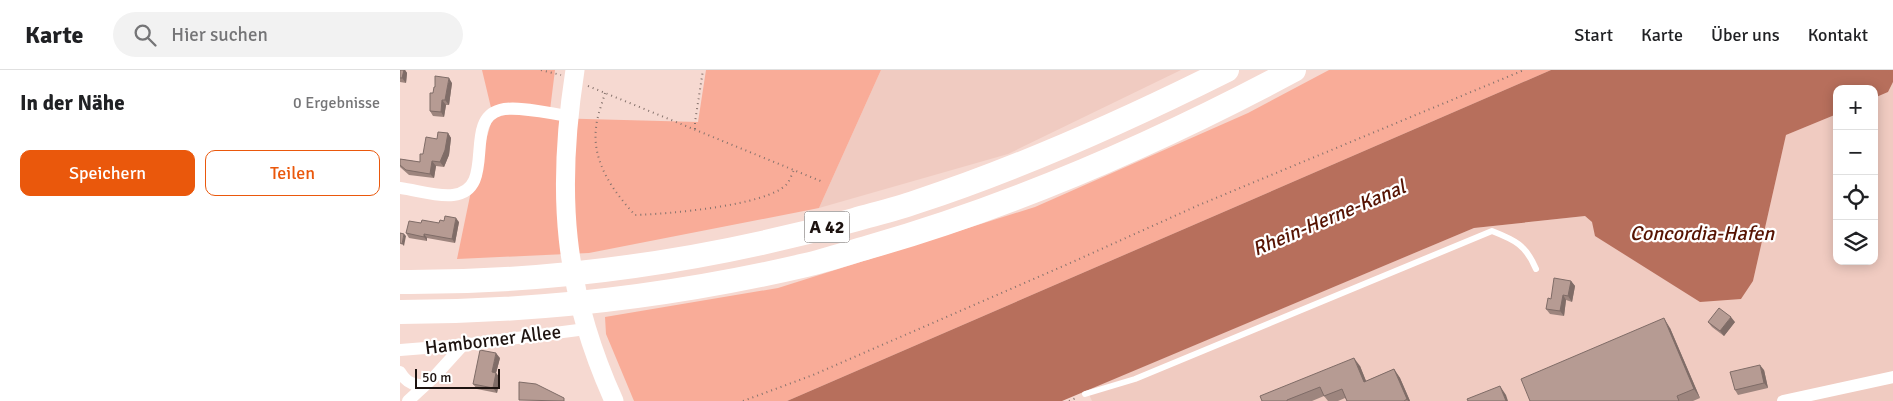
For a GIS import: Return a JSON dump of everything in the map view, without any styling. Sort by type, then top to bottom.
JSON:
[{"type":"highway","name":"A 42","points":[[400,282],[445,282],[610,270],[686,258],[802,234],[916,202],[1014,167],[1119,121],[1227,70]]},
{"type":"highway","name":"A 42","points":[[400,312],[447,312],[540,307],[612,300],[688,289],[806,265],[924,231],[1025,195],[1134,149],[1294,70]]},
{"type":"street","points":[[574,74],[565,178],[567,237],[592,350],[614,401]]},
{"type":"street","points":[[400,188],[447,195],[459,194],[469,189],[476,179],[484,126],[488,116],[494,112],[510,108],[569,116]]},
{"type":"street","name":"Hamborner Allee","points":[[400,350],[463,345],[585,324]]},
{"type":"street","points":[[408,401],[463,345]]},
{"type":"street","points":[[400,372],[410,383],[417,386],[424,385]]},
{"type":"street","points":[[1783,401],[1893,377]]},
{"type":"lane","points":[[1085,394],[1135,380],[1492,231],[1513,239],[1530,254],[1536,269]]},
{"type":"path","points":[[541,70],[574,74],[605,93],[823,182]]},
{"type":"path","points":[[695,130],[703,70]]},
{"type":"path","points":[[743,401],[814,375],[1199,205],[1524,70]]},
{"type":"path","points":[[605,93],[596,127],[596,149],[603,170],[623,201],[635,215],[698,210],[762,197],[779,190],[787,183],[794,170]]},
{"type":"shaded area","points":[[482,70],[555,70],[549,118],[698,122],[706,70],[881,70],[819,208],[589,253],[457,259],[470,196],[493,116]]},
{"type":"shaded area","points":[[881,70],[1181,70],[1008,154],[819,208]]},
{"type":"shaded area","points":[[1329,70],[1551,70],[787,401],[634,401],[606,334],[605,317],[778,288],[1035,207],[1248,113]]},
{"type":"shaded area","points":[[1893,82],[1893,401],[1092,401],[1087,390],[1474,228],[1585,216],[1592,222],[1741,299],[1753,281],[1786,135],[1833,116],[1833,265],[1878,265],[1878,96],[1888,92]]},
{"type":"water","points":[[1551,70],[1893,70],[1893,82],[1888,92],[1878,96],[1878,85],[1833,85],[1833,116],[1786,135],[1753,281],[1741,299],[1700,302],[1595,236],[1592,222],[1585,216],[1474,228],[1062,401],[787,401]]},
{"type":"building","points":[[400,70],[404,70],[402,78],[400,78]]},
{"type":"building","points":[[435,76],[449,78],[445,100],[442,100],[441,112],[430,111],[430,93],[433,93],[435,87]]},
{"type":"building","points":[[438,132],[448,133],[445,150],[440,162],[432,161],[430,174],[406,170],[400,165],[400,159],[420,162],[420,154],[423,154],[426,137],[437,139]]},
{"type":"building","points":[[445,216],[456,218],[452,239],[424,234],[424,237],[406,233],[409,221],[421,223],[422,220],[439,223],[440,220],[444,221]]},
{"type":"building","points":[[400,233],[404,234],[402,244],[400,243]]},
{"type":"building","points":[[1554,278],[1571,281],[1568,296],[1563,295],[1560,311],[1546,309],[1548,298],[1551,299]]},
{"type":"building","points":[[1719,308],[1731,317],[1720,331],[1708,322]]},
{"type":"building","points":[[1664,318],[1694,389],[1677,396],[1679,401],[1530,401],[1521,379]]},
{"type":"building","points":[[480,350],[496,353],[492,372],[496,373],[493,388],[473,384]]},
{"type":"building","points":[[1354,358],[1364,382],[1394,369],[1407,399],[1404,401],[1347,401],[1342,389],[1324,396],[1320,387],[1287,401],[1262,401],[1260,396]]},
{"type":"building","points":[[1760,365],[1764,383],[1735,390],[1730,372]]},
{"type":"building","points":[[519,382],[536,384],[564,398],[564,401],[519,400]]},
{"type":"building","points":[[1500,386],[1506,401],[1468,401],[1467,399]]},
{"type":"water label","name":"Rhein-Herne-Kanal","points":[[1329,218]]},
{"type":"water label","name":"Concordia-Hafen","points":[[1702,233]]}]
